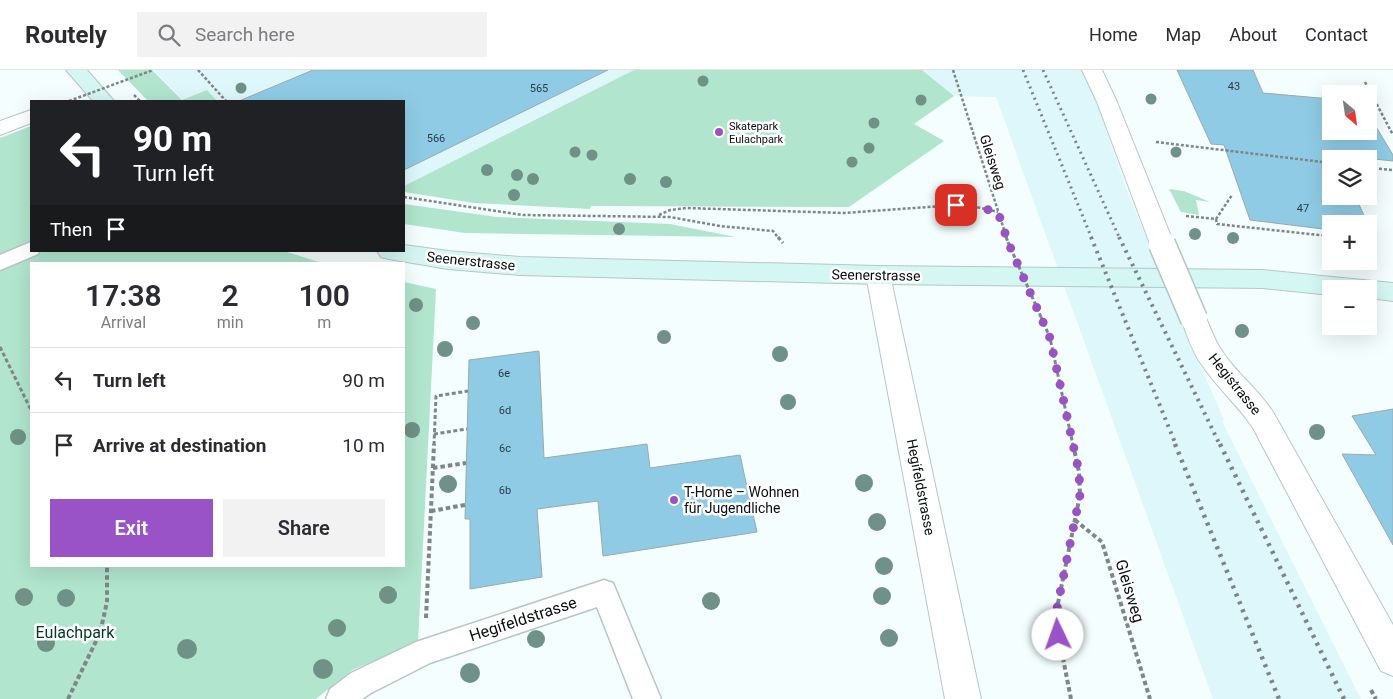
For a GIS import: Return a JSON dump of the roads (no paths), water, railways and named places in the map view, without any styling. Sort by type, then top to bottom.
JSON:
[{"type":"main road","points":[[76,70],[103,100]]},
{"type":"main road","name":"Seenerstrasse","points":[[396,252],[448,260],[520,266],[878,276],[1263,279],[1322,285]]},
{"type":"main road","points":[[1377,290],[1393,292]]},
{"type":"street","name":"Hegistrasse","points":[[1092,70],[1107,102],[1162,244],[1210,356],[1230,382],[1252,403],[1263,420],[1393,658]]},
{"type":"street","points":[[0,129],[30,116]]},
{"type":"street","name":"Hegifeldstrasse","points":[[878,276],[964,699]]},
{"type":"lane","points":[[0,263],[30,249]]},
{"type":"lane","name":"Hegifeldstrasse","points":[[340,699],[361,683],[425,651],[604,592],[647,699]]},
{"type":"railway","points":[[1023,70],[1092,239]]},
{"type":"railway","points":[[1043,70],[1120,239]]},
{"type":"railway","points":[[1091,237],[1176,445]]},
{"type":"railway","points":[[1119,237],[1220,445]]},
{"type":"railway","points":[[1175,444],[1279,699]]},
{"type":"railway","points":[[1220,444],[1344,699]]},
{"type":"place","name":"Skatepark Eulachpark","points":[[719,132]]},
{"type":"place","name":"T-Home – Wohnen für Jugendliche","points":[[674,500]]},
{"type":"park label","name":"Eulachpark","points":[[75,632]]}]
